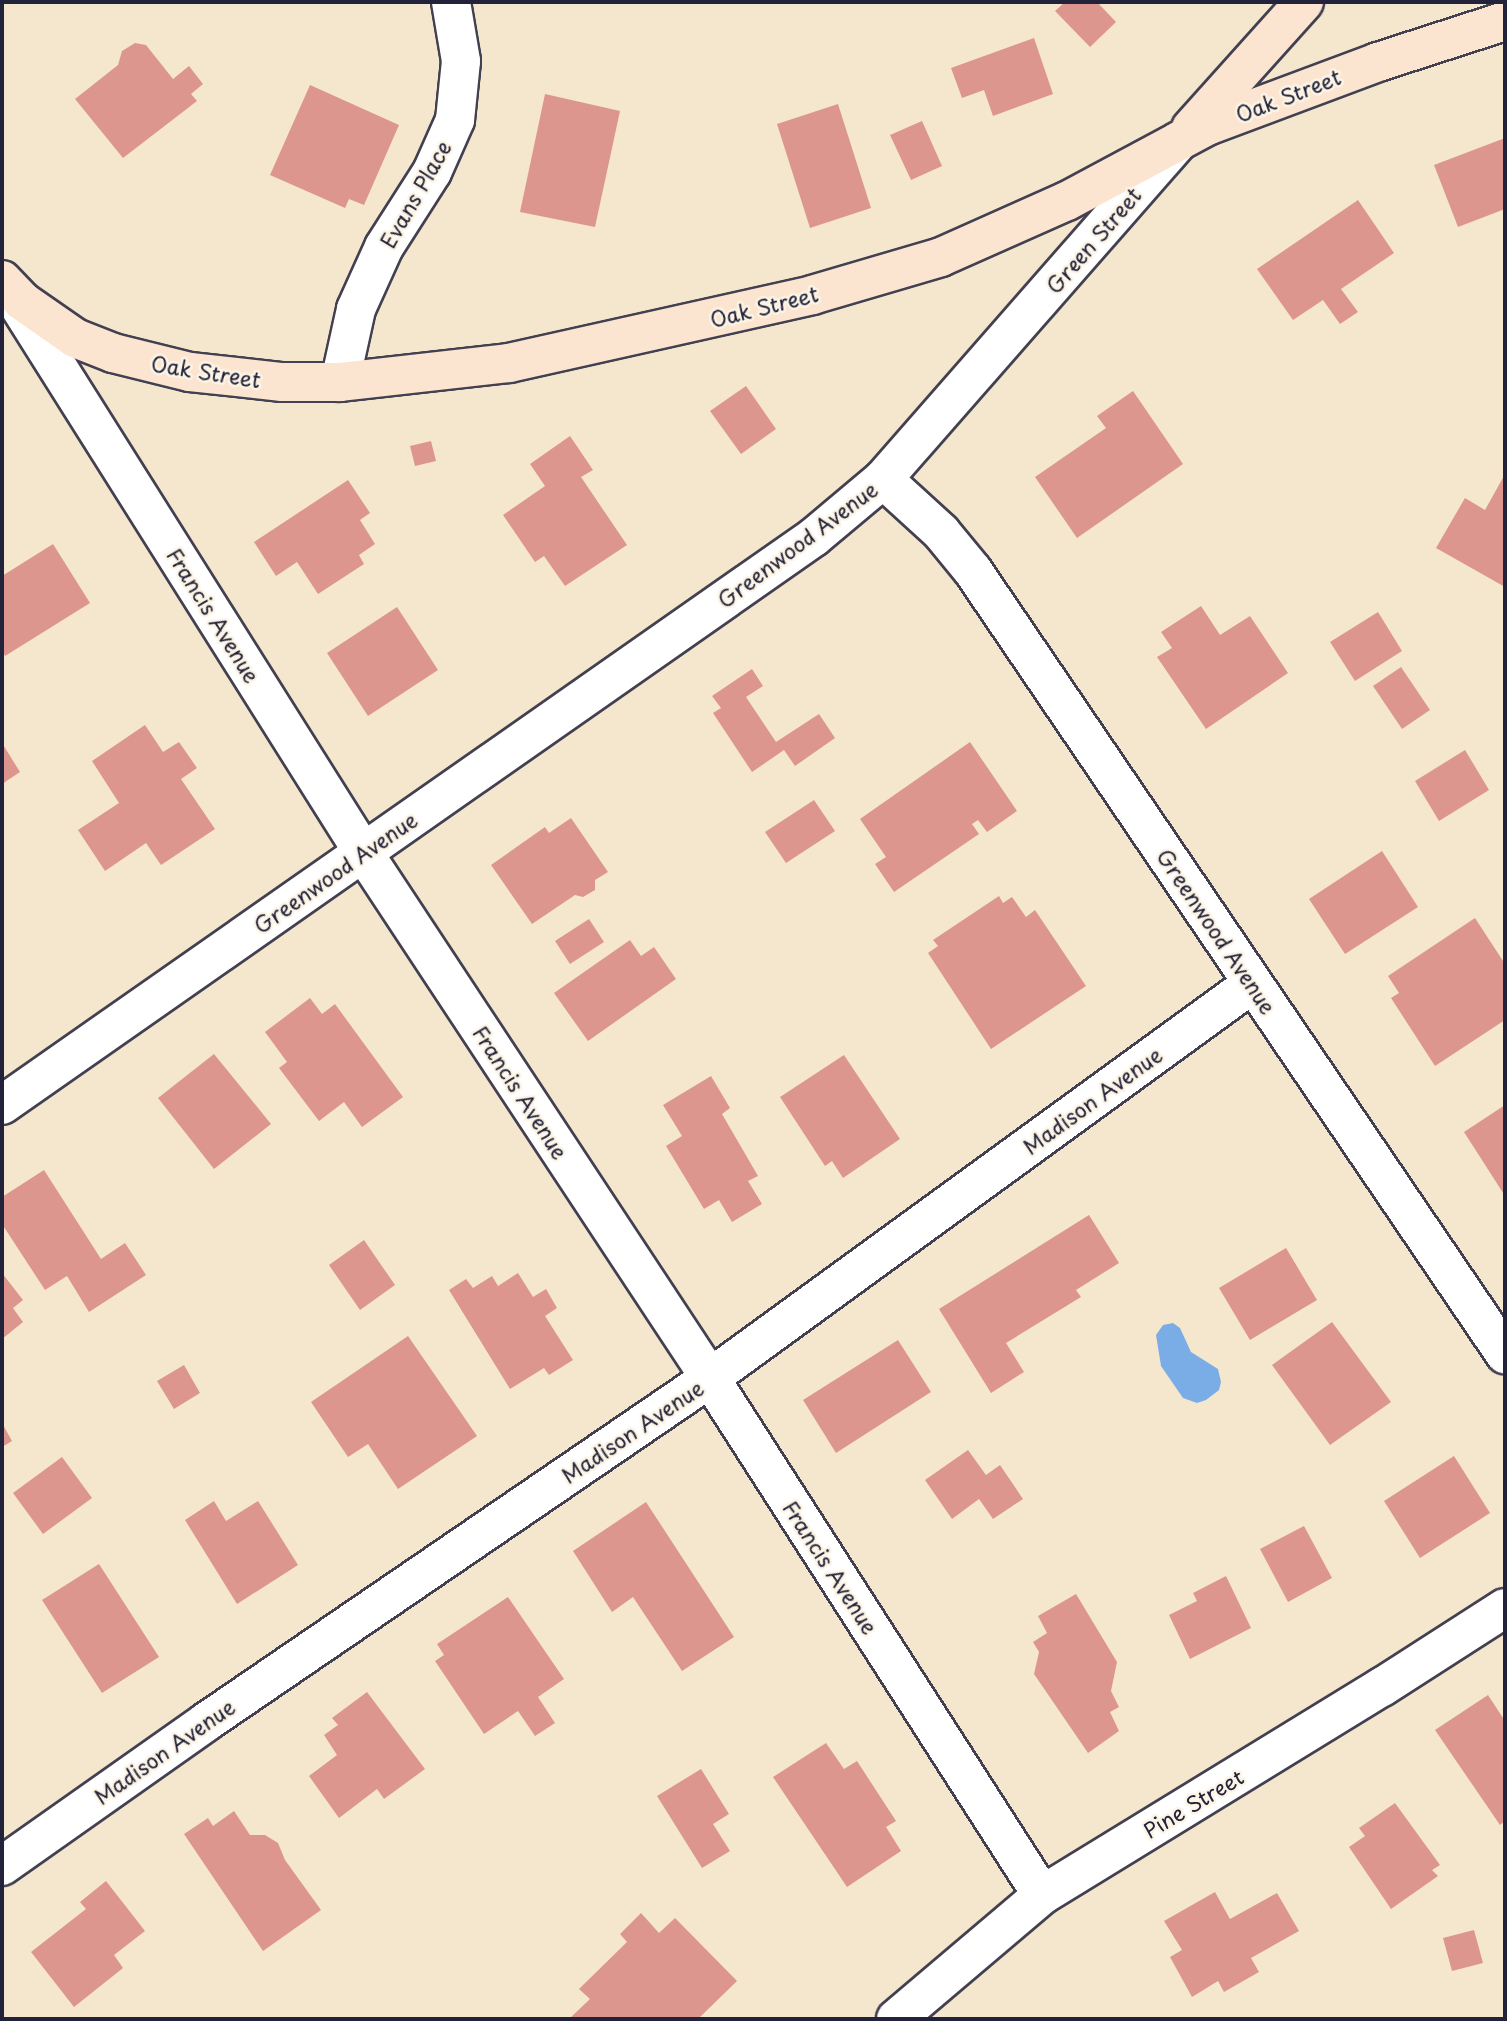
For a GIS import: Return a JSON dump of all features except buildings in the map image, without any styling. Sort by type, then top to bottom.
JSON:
[{"type":"street","name":"Evans Place","points":[[340,382],[356,309],[384,247],[432,172],[455,120],[461,61],[451,2]]},
{"type":"street","name":"Green Street","points":[[883,479],[1304,2]]},
{"type":"street","name":"Oak Street","points":[[4,283],[22,301],[75,338],[150,364],[239,379],[340,382],[509,363],[769,305],[895,272],[1009,228],[1208,126],[1316,84],[1505,21]]},
{"type":"street","name":"Francis Avenue","points":[[4,283],[363,852],[710,1378],[1042,1895]]},
{"type":"street","name":"Greenwood Avenue","points":[[2,1105],[814,537],[883,479],[941,532],[973,571],[1505,1354]]},
{"type":"street","name":"Madison Avenue","points":[[2,1866],[206,1722],[710,1378],[1253,983]]},
{"type":"street","name":"Pine Street","points":[[896,2019],[1042,1895],[1382,1687],[1505,1608]]},
{"type":"water","points":[[1173,1323],[1180,1328],[1191,1352],[1218,1369],[1221,1382],[1219,1390],[1206,1400],[1197,1403],[1183,1398],[1161,1366],[1156,1335],[1163,1325]]}]
